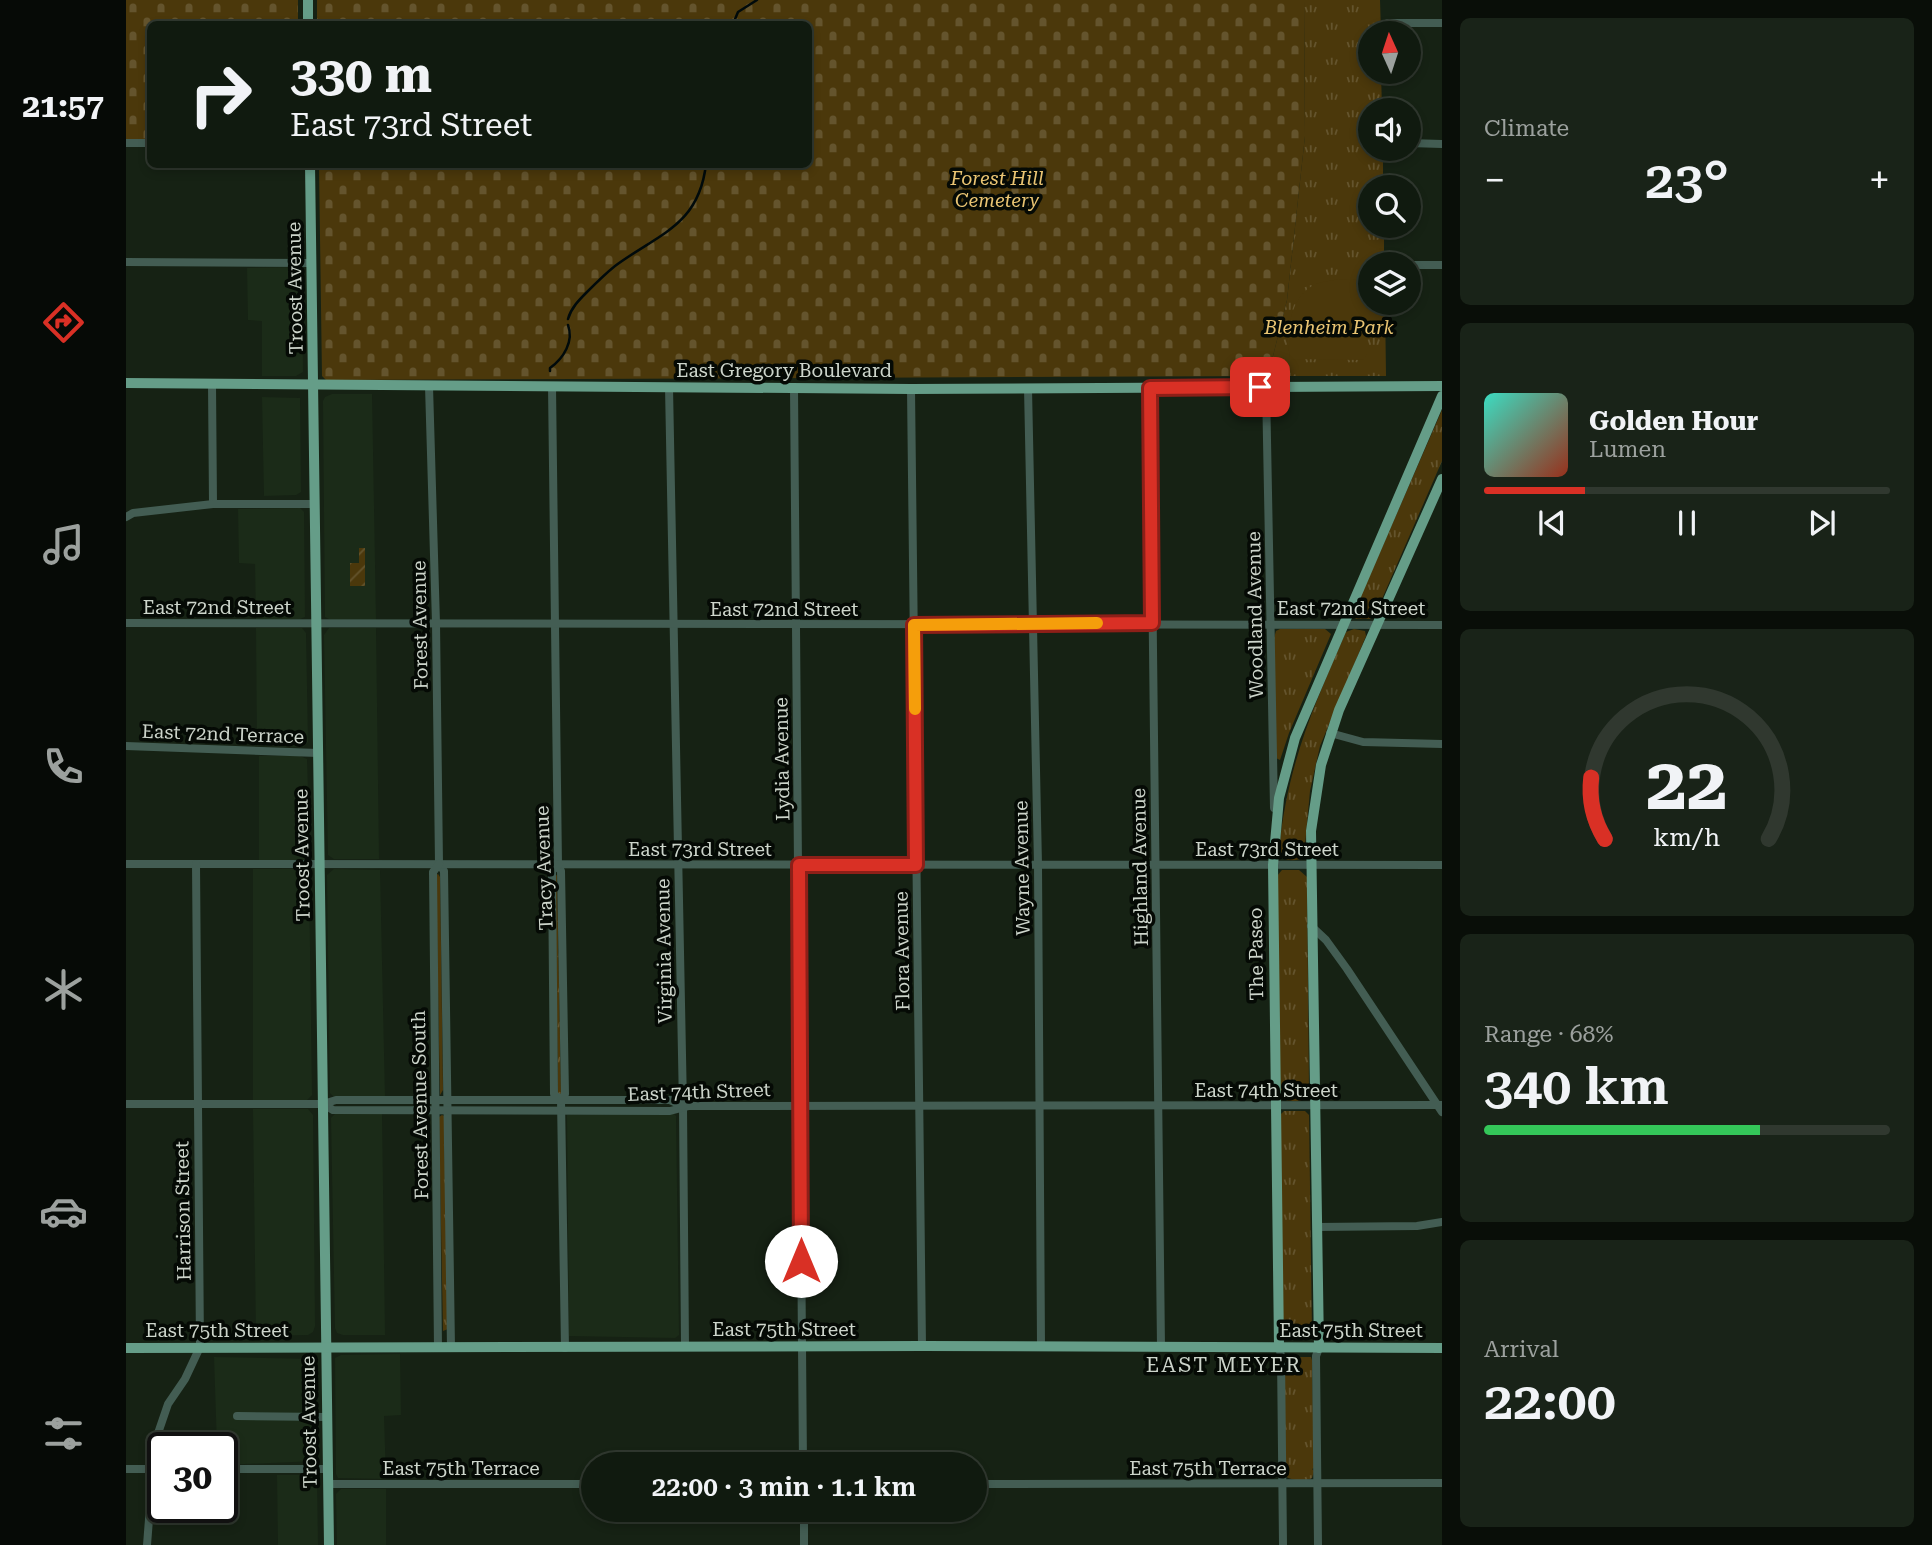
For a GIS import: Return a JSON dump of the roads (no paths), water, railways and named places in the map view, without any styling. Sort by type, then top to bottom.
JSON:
[{"type":"main road","points":[[308,0],[308,21]]},
{"type":"main road","name":"Troost Avenue","points":[[310,168],[328,1545]]},
{"type":"main road","name":"East Gregory Boulevard","points":[[126,383],[911,389],[1442,386]]},
{"type":"main road","name":"The Paseo","points":[[1279,1346],[1273,865],[1279,798],[1295,738],[1442,396]]},
{"type":"main road","points":[[1318,1348],[1311,926],[1311,831],[1316,788],[1330,733],[1442,479]]},
{"type":"main road","name":"East 75th Street","points":[[126,1348],[1442,1348]]},
{"type":"street","points":[[1421,23],[1442,23]]},
{"type":"street","points":[[126,143],[147,143]]},
{"type":"street","points":[[1421,144],[1442,144]]},
{"type":"street","points":[[126,262],[312,262]]},
{"type":"street","points":[[1421,265],[1442,265]]},
{"type":"street","points":[[212,384],[213,504]]},
{"type":"street","name":"Forest Avenue","points":[[429,386],[439,864]]},
{"type":"street","name":"Tracy Avenue","points":[[552,386],[558,865],[561,871],[565,1094],[561,1100],[565,1348]]},
{"type":"street","name":"Virginia Avenue","points":[[669,387],[685,1347]]},
{"type":"street","name":"Woodland Avenue","points":[[1266,387],[1274,843]]},
{"type":"street","name":"Lydia Avenue","points":[[793,388],[803,1452]]},
{"type":"street","name":"Wayne Avenue","points":[[1028,388],[1038,865],[1041,1346]]},
{"type":"street","name":"Highland Avenue","points":[[1150,388],[1161,1347]]},
{"type":"street","name":"Flora Avenue","points":[[911,389],[922,1346]]},
{"type":"street","points":[[128,514],[213,504],[315,504]]},
{"type":"street","name":"East 72nd Street","points":[[126,623],[1442,625]]},
{"type":"street","points":[[1330,733],[1363,742],[1442,744]]},
{"type":"street","name":"East 72nd Terrace","points":[[126,746],[318,752]]},
{"type":"street","name":"East 73rd Street","points":[[126,864],[1442,864]]},
{"type":"street","name":"Harrison Street","points":[[158,1432],[161,1420],[200,1347],[195,864]]},
{"type":"street","points":[[439,864],[444,871],[451,1348]]},
{"type":"street","name":"Forest Avenue South","points":[[438,1348],[433,872],[439,864]]},
{"type":"street","points":[[1311,926],[1326,940],[1347,969],[1441,1107]]},
{"type":"street","points":[[323,1104],[334,1100],[670,1100],[683,1105]]},
{"type":"street","name":"East 74th Street","points":[[126,1104],[323,1104],[333,1110],[435,1111],[670,1111],[683,1105],[1441,1107]]},
{"type":"street","points":[[1317,1227],[1417,1226],[1442,1222]]},
{"type":"street","name":"The Paseo","points":[[1279,1346],[1283,1545]]},
{"type":"street","points":[[1318,1348],[1318,1545]]},
{"type":"street","points":[[237,1416],[326,1417]]},
{"type":"street","points":[[126,1469],[147,1469]]},
{"type":"street","points":[[238,1469],[327,1469]]},
{"type":"street","name":"East 75th Terrace","points":[[987,1484],[1442,1483]]},
{"type":"street","name":"East 75th Terrace","points":[[328,1484],[581,1484]]},
{"type":"street","points":[[804,1522],[804,1545]]},
{"type":"street","name":"Harrison Street","points":[[146,1545],[148,1523]]},
{"type":"waterway","points":[[734,21],[738,12],[757,0]]},
{"type":"waterway","points":[[568,319],[578,301],[608,272],[661,236],[685,215],[695,202],[705,168]]},
{"type":"waterway","points":[[550,371],[569,343],[568,325]]},
{"type":"district","name":"EAST MEYER","points":[[1224,1365]]},
{"type":"park label","name":"Forest Hill Cemetery","points":[[997,189]]},
{"type":"park label","name":"Blenheim Park","points":[[1329,327]]}]
